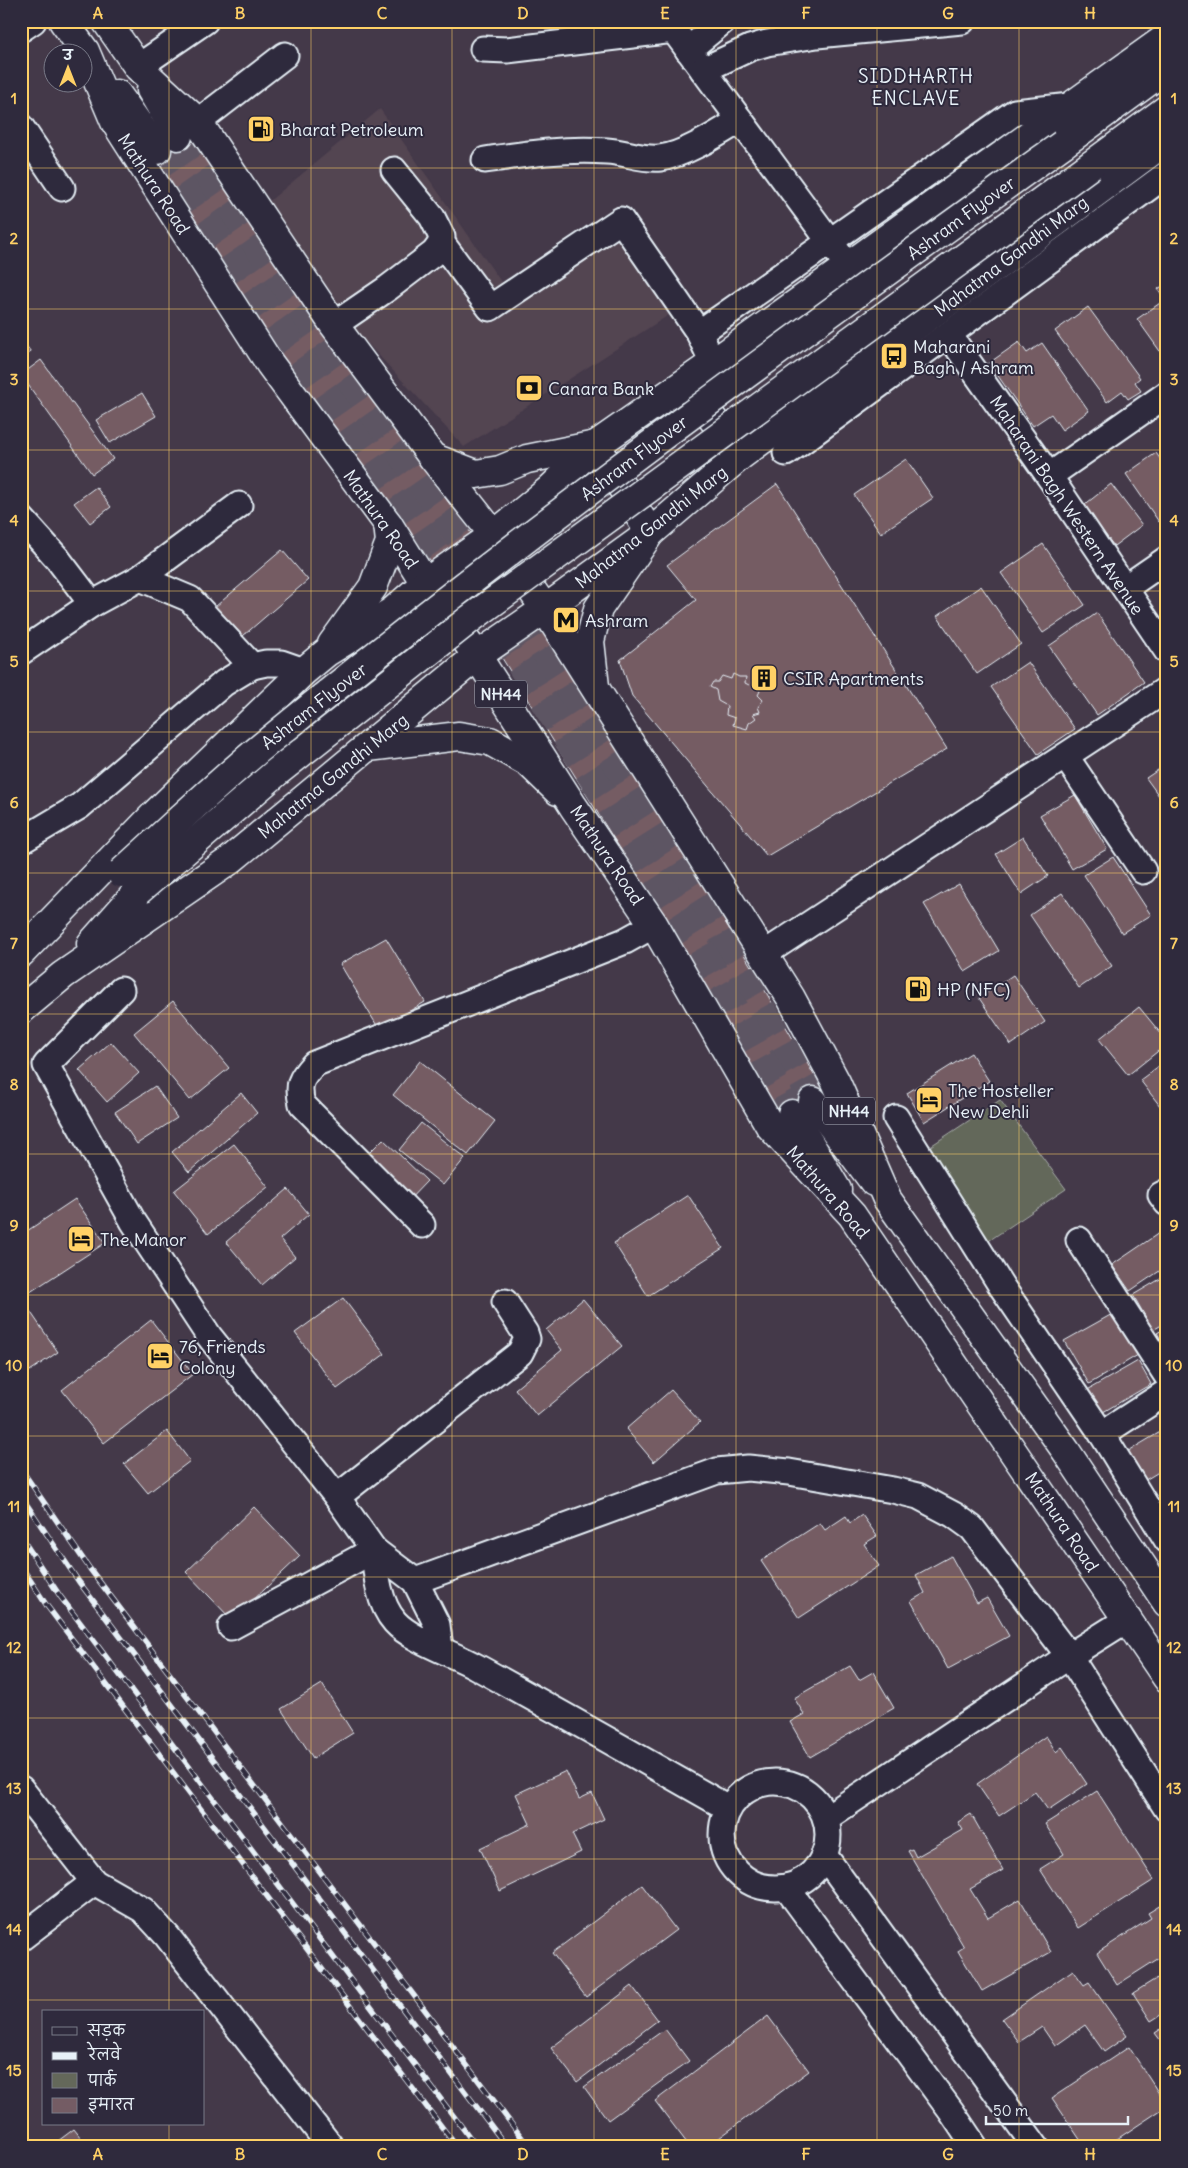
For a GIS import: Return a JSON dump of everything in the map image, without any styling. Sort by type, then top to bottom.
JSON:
[{"type":"main road","name":"Mathura Road","points":[[63,21],[78,42]]},
{"type":"main road","points":[[106,21],[138,67],[178,136]]},
{"type":"main road","points":[[21,953],[155,814],[304,671],[327,652],[393,611],[425,583],[494,535],[549,490],[596,445],[1167,37]]},
{"type":"main road","points":[[92,57],[178,136],[334,324],[494,535]]},
{"type":"main road","name":"Mathura Road","points":[[92,68],[115,122],[270,364],[388,524],[425,583],[476,656],[573,806],[654,925],[770,1126],[852,1215],[1167,1678]]},
{"type":"main road","name":"Ashram Flyover","points":[[130,882],[262,747],[452,597],[755,366],[1167,68]]},
{"type":"main road","name":"Ashram Flyover","points":[[130,882],[277,772],[470,619],[1167,109]]},
{"type":"main road","name":"Mahatma Gandhi Marg","points":[[62,975],[229,861],[476,656],[545,610],[650,533],[740,456],[1167,140]]},
{"type":"main road","points":[[685,382],[740,456]]},
{"type":"main road","points":[[434,458],[476,474],[500,470],[527,458],[596,445]]},
{"type":"main road","points":[[595,687],[590,641],[598,608],[650,533],[596,445]]},
{"type":"main road","points":[[327,652],[373,586],[390,542],[388,524]]},
{"type":"main road","name":"NH44","points":[[494,535],[545,610],[577,663],[595,687],[791,998],[836,1082],[888,1199],[1066,1451],[1167,1603]]},
{"type":"main road","points":[[327,652],[368,747],[459,736],[490,741],[529,763],[573,806]]},
{"type":"main road","points":[[21,961],[130,882]]},
{"type":"main road","points":[[21,1010],[62,975],[130,882]]},
{"type":"main road","points":[[852,1215],[802,1108],[888,1199]]},
{"type":"street","points":[[21,29],[33,21]]},
{"type":"street","points":[[138,67],[204,21]]},
{"type":"street","points":[[483,49],[507,50],[676,34],[723,21]]},
{"type":"street","points":[[703,70],[750,48],[767,43],[817,35],[962,21]]},
{"type":"street","points":[[676,34],[847,265]]},
{"type":"street","points":[[178,136],[285,55]]},
{"type":"street","points":[[699,333],[1015,112],[1071,106]]},
{"type":"street","points":[[485,160],[524,154],[582,150],[608,151],[661,158],[676,154],[740,120]]},
{"type":"street","points":[[21,127],[62,188]]},
{"type":"street","points":[[394,170],[432,217],[439,230],[441,242],[490,308],[622,220],[699,333],[713,363]]},
{"type":"street","points":[[786,452],[949,335],[1167,174]]},
{"type":"street","points":[[334,324],[388,288],[434,252],[441,242]]},
{"type":"street","name":"Maharani Bagh Western Avenue","points":[[949,335],[1049,476],[1167,650]]},
{"type":"street","points":[[1049,476],[1167,394]]},
{"type":"street","points":[[21,652],[92,604],[140,578],[239,505]]},
{"type":"street","points":[[21,518],[57,558],[92,604]]},
{"type":"street","points":[[1124,588],[1167,558]]},
{"type":"street","points":[[140,578],[190,599],[252,666]]},
{"type":"street","points":[[21,841],[80,806],[224,683],[252,666],[281,663],[304,671]]},
{"type":"street","points":[[764,954],[1167,689]]},
{"type":"street","points":[[1066,757],[1144,871]]},
{"type":"street","points":[[422,1225],[302,1104],[298,1090],[303,1075],[314,1064],[624,941],[654,925]]},
{"type":"street","points":[[121,990],[46,1065],[133,1221],[209,1336],[337,1497],[374,1550],[415,1581],[437,1625],[440,1648]]},
{"type":"street","points":[[896,1118],[1002,1287],[1102,1434],[1167,1540]]},
{"type":"street","points":[[1167,1192],[1162,1195],[1167,1203]]},
{"type":"street","points":[[1079,1240],[1167,1376]]},
{"type":"street","points":[[337,1497],[520,1353],[527,1339],[505,1302]]},
{"type":"street","points":[[1102,1434],[1167,1392]]},
{"type":"street","points":[[415,1581],[717,1471],[748,1468],[789,1472],[918,1496],[954,1515],[972,1528],[1069,1656],[1167,1809]]},
{"type":"street","points":[[231,1627],[374,1550]]},
{"type":"street","points":[[374,1550],[377,1582],[394,1620],[407,1634],[440,1648],[728,1808]]},
{"type":"street","points":[[826,1818],[1069,1656],[1128,1619]]},
{"type":"street","points":[[780,1783],[797,1787],[822,1809],[826,1818],[828,1835],[824,1855],[813,1872],[802,1881],[786,1887],[766,1887],[745,1879],[732,1866],[723,1843],[723,1826],[728,1808],[738,1798],[756,1786],[780,1783]]},
{"type":"street","points":[[21,1789],[94,1882],[143,1910],[167,1936],[331,2147]]},
{"type":"street","points":[[824,1855],[1036,2147]]},
{"type":"street","points":[[21,1938],[94,1882]]},
{"type":"street","points":[[786,1887],[951,2111],[975,2147]]},
{"type":"shaded area","points":[[380,109],[511,296],[625,210],[692,300],[464,447],[342,316],[267,203]]},
{"type":"green space","points":[[1000,1100],[1066,1189],[978,1248],[920,1153]]},
{"type":"building","points":[[188,129],[326,334],[473,536],[433,564],[279,355],[148,156]]},
{"type":"building","points":[[1167,283],[1167,302],[1158,289]]},
{"type":"building","points":[[1163,301],[1167,307],[1167,361],[1137,319]]},
{"type":"building","points":[[1088,307],[1140,378],[1135,382],[1141,391],[1128,399],[1122,391],[1107,402],[1055,331]]},
{"type":"building","points":[[21,339],[31,352],[21,359]]},
{"type":"building","points":[[1019,342],[1027,353],[1042,343],[1089,411],[1062,430],[1051,414],[1033,426],[989,363]]},
{"type":"building","points":[[41,360],[113,459],[92,474],[21,375]]},
{"type":"building","points":[[142,393],[156,416],[110,443],[96,420]]},
{"type":"building","points":[[1156,453],[1167,468],[1167,517],[1159,522],[1126,474]]},
{"type":"building","points":[[906,459],[933,498],[881,533],[854,495]]},
{"type":"building","name":"CSIR Apartments","points":[[777,484],[947,749],[767,856],[632,696],[620,660],[696,600],[667,565]]},
{"type":"building","points":[[1111,484],[1142,525],[1114,546],[1083,506]]},
{"type":"building","points":[[96,487],[111,507],[90,523],[74,503]]},
{"type":"building","points":[[1043,544],[1085,605],[1043,633],[1001,573]]},
{"type":"building","points":[[282,550],[308,580],[236,642],[209,612]]},
{"type":"building","points":[[981,586],[1021,644],[977,674],[937,616]]},
{"type":"building","points":[[1097,613],[1144,682],[1097,715],[1049,646]]},
{"type":"building","points":[[540,624],[716,906],[825,1094],[782,1120],[669,928],[497,650]]},
{"type":"building","points":[[1028,662],[1075,729],[1038,754],[991,687]]},
{"type":"building","points":[[733,674],[739,677],[746,677],[745,683],[749,685],[752,682],[760,691],[758,695],[763,700],[758,707],[760,712],[753,714],[756,718],[749,723],[747,729],[733,725],[735,718],[726,715],[727,706],[718,701],[716,690],[710,687],[713,682],[718,682],[722,676],[731,679]]},
{"type":"building","points":[[1167,764],[1167,807],[1146,778]]},
{"type":"building","points":[[1075,795],[1107,849],[1072,869],[1040,815]]},
{"type":"building","points":[[1023,837],[1048,876],[1021,894],[996,854]]},
{"type":"building","points":[[1113,857],[1151,915],[1122,933],[1084,875]]},
{"type":"building","points":[[959,884],[999,951],[965,972],[924,904]]},
{"type":"building","points":[[1062,893],[1112,966],[1079,988],[1030,915]]},
{"type":"building","points":[[386,938],[425,1002],[379,1029],[340,964]]},
{"type":"building","points":[[1013,975],[1045,1022],[1011,1045],[979,998]]},
{"type":"building","points":[[173,1001],[229,1068],[190,1100],[134,1033]]},
{"type":"building","points":[[1139,1007],[1167,1041],[1167,1044],[1128,1075],[1099,1039]]},
{"type":"building","points":[[111,1042],[139,1073],[107,1102],[79,1070]]},
{"type":"building","points":[[971,1053],[989,1081],[924,1122],[907,1093]]},
{"type":"building","points":[[1167,1060],[1167,1115],[1140,1080]]},
{"type":"building","points":[[420,1061],[495,1121],[468,1155],[393,1095]]},
{"type":"building","points":[[155,1086],[177,1118],[137,1144],[115,1112]]},
{"type":"building","points":[[241,1093],[257,1113],[189,1172],[172,1152]]},
{"type":"building","points":[[421,1123],[465,1158],[443,1185],[399,1150]]},
{"type":"building","points":[[383,1139],[427,1181],[404,1205],[360,1162]]},
{"type":"building","points":[[234,1144],[268,1187],[208,1234],[174,1191]]},
{"type":"building","points":[[288,1189],[309,1214],[280,1239],[295,1257],[262,1285],[226,1242]]},
{"type":"building","points":[[688,1195],[723,1248],[648,1296],[614,1243]]},
{"type":"building","points":[[75,1199],[105,1243],[21,1298],[21,1235]]},
{"type":"building","points":[[1159,1233],[1167,1244],[1167,1266],[1130,1291],[1112,1265]]},
{"type":"building","points":[[1167,1275],[1167,1322],[1153,1330],[1133,1295]]},
{"type":"building","points":[[21,1298],[58,1352],[21,1377]]},
{"type":"building","points":[[343,1298],[385,1354],[337,1389],[295,1333]]},
{"type":"building","points":[[583,1299],[622,1346],[537,1416],[515,1389],[562,1350],[546,1330]]},
{"type":"building","points":[[1114,1313],[1138,1355],[1089,1384],[1064,1341]]},
{"type":"building","points":[[151,1320],[193,1374],[104,1443],[62,1390]]},
{"type":"building","points":[[1167,1327],[1167,1349],[1157,1333]]},
{"type":"building","points":[[1138,1361],[1151,1384],[1098,1415],[1084,1392]]},
{"type":"building","points":[[671,1390],[700,1422],[654,1462],[626,1429]]},
{"type":"building","points":[[1167,1428],[1167,1467],[1142,1482],[1125,1453]]},
{"type":"building","points":[[167,1431],[190,1461],[148,1493],[124,1464]]},
{"type":"building","points":[[1167,1488],[1167,1505],[1159,1492]]},
{"type":"building","points":[[254,1507],[300,1556],[232,1620],[186,1572]]},
{"type":"building","points":[[862,1515],[877,1536],[864,1544],[879,1566],[799,1618],[761,1561],[820,1523],[825,1530],[846,1516],[850,1523]]},
{"type":"building","points":[[951,1556],[977,1603],[987,1598],[1009,1636],[948,1669],[911,1601],[925,1593],[916,1575]]},
{"type":"building","points":[[850,1666],[859,1680],[873,1672],[894,1708],[810,1757],[790,1722],[804,1714],[794,1698]]},
{"type":"building","points":[[322,1684],[353,1733],[313,1758],[281,1709]]},
{"type":"building","points":[[1046,1736],[1056,1752],[1062,1747],[1087,1784],[1048,1810],[1035,1792],[999,1816],[977,1784]]},
{"type":"building","points":[[566,1771],[579,1799],[592,1793],[604,1819],[572,1834],[581,1852],[500,1891],[480,1848],[530,1824],[516,1794]]},
{"type":"building","points":[[1097,1791],[1154,1880],[1078,1928],[1040,1869],[1064,1854],[1045,1824]]},
{"type":"building","points":[[971,1814],[1003,1870],[970,1889],[988,1918],[1020,1899],[1051,1952],[982,1991],[958,1951],[964,1947],[908,1851],[912,1849],[916,1857],[963,1830],[958,1822]]},
{"type":"building","points":[[642,1885],[676,1930],[586,1997],[552,1953]]},
{"type":"building","points":[[1161,1905],[1167,1914],[1167,1953],[1117,1985],[1097,1953],[1151,1918],[1148,1913]]},
{"type":"building","points":[[1073,1970],[1084,1985],[1089,1982],[1127,2036],[1104,2052],[1085,2025],[1055,2046],[1042,2027],[1019,2042],[1002,2019]]},
{"type":"building","points":[[1167,1972],[1167,2011],[1151,2021],[1133,1993]]},
{"type":"building","points":[[632,1986],[658,2020],[577,2082],[551,2048]]},
{"type":"building","points":[[768,2016],[809,2071],[707,2147],[690,2147],[655,2101]]},
{"type":"building","points":[[1167,2025],[1167,2049],[1155,2033]]},
{"type":"building","points":[[665,2029],[689,2061],[608,2120],[584,2087]]},
{"type":"building","points":[[1129,2047],[1167,2106],[1105,2147],[1085,2147],[1052,2098]]},
{"type":"building","points":[[74,2129],[88,2147],[50,2147]]},
{"type":"tunnel","points":[[178,136],[463,543],[528,631],[719,931],[813,1101]]},
{"type":"tunnel","points":[[157,150],[440,559],[507,644],[696,940],[792,1114]]},
{"type":"railway","points":[[21,1469],[90,1569],[529,2147]]},
{"type":"railway","points":[[21,1496],[79,1582],[507,2147]]},
{"type":"railway","points":[[21,1537],[60,1596],[477,2147]]},
{"type":"railway","points":[[21,1566],[47,1606],[457,2147]]},
{"type":"place","name":"Bharat Petroleum","points":[[261,129]]},
{"type":"place","name":"Maharani Bagh / Ashram","points":[[894,356]]},
{"type":"place","name":"Canara Bank","points":[[529,388]]},
{"type":"place","name":"Ashram","points":[[566,620]]},
{"type":"place","name":"CSIR Apartments","points":[[764,678]]},
{"type":"place","name":"HP (NFC)","points":[[918,989]]},
{"type":"place","name":"The Hosteller New Dehli","points":[[929,1100]]},
{"type":"place","name":"The Manor","points":[[81,1239]]},
{"type":"place","name":"76, Friends Colony","points":[[160,1356]]},
{"type":"district","name":"SIDDHARTH ENCLAVE","points":[[916,87]]}]
